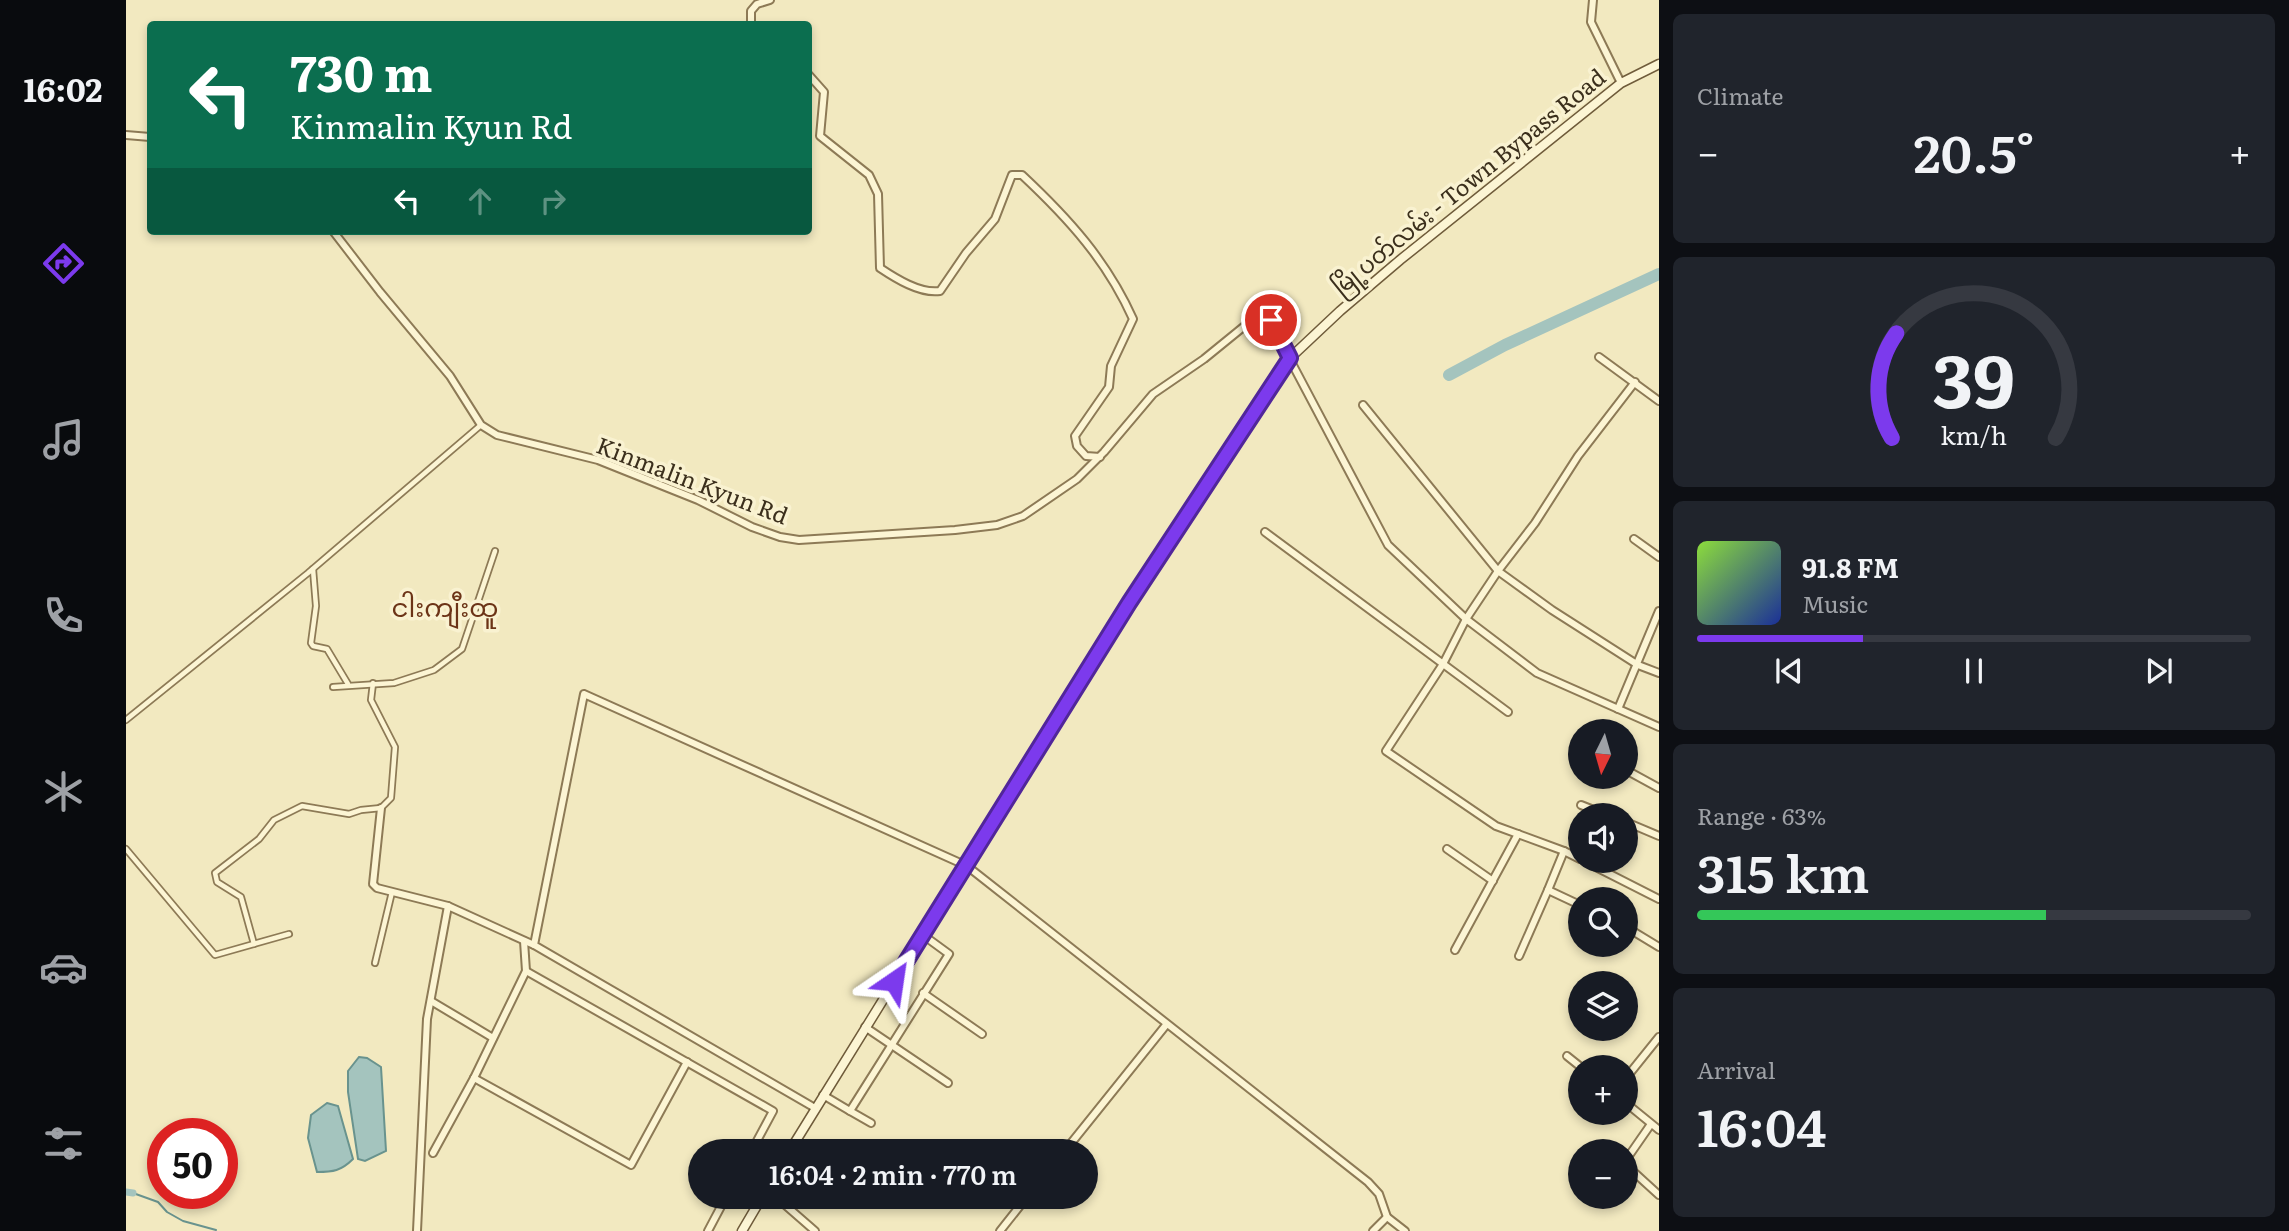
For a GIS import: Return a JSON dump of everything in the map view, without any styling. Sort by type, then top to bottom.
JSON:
[{"type":"main road","name":"မြို့ပတ်လမ်း - Town Bypass Road","points":[[797,1139],[1129,603],[1290,358],[1400,260],[1621,83],[1659,64]]},
{"type":"main road","points":[[742,1231],[755,1209]]},
{"type":"street","points":[[751,21],[751,11],[757,4],[770,0]]},
{"type":"street","points":[[1593,0],[1591,22],[1621,83]]},
{"type":"street","points":[[812,78],[824,92],[820,136],[869,175],[878,194],[877,242],[880,268],[898,280],[933,292],[940,291],[966,253],[995,219],[1012,175],[1022,176],[1084,237],[1107,268],[1133,319],[1111,366],[1109,387],[1075,436],[1077,446],[1086,456],[1100,457]]},
{"type":"street","points":[[126,135],[147,137]]},
{"type":"street","points":[[126,720],[313,569],[481,425],[450,376],[336,235]]},
{"type":"street","name":"Kinmalin Kyun Rd","points":[[481,425],[497,435],[598,460],[698,500],[752,527],[780,537],[799,540],[955,530],[998,526],[1023,516],[1077,479],[1100,457],[1153,394],[1247,324],[1264,316],[1268,317],[1290,358]]},
{"type":"street","points":[[1600,356],[1659,401]]},
{"type":"street","points":[[1290,358],[1388,545],[1466,619],[1537,673],[1659,727]]},
{"type":"street","points":[[1568,852],[1496,826],[1385,751],[1443,664],[1466,619],[1498,571],[1535,523],[1578,456],[1634,382]]},
{"type":"street","points":[[1363,405],[1498,571],[1637,665],[1659,673]]},
{"type":"street","points":[[1265,532],[1507,712]]},
{"type":"street","points":[[1634,539],[1659,557]]},
{"type":"street","points":[[333,687],[394,682],[434,670],[462,649],[495,551]]},
{"type":"street","points":[[313,569],[316,607],[311,643],[313,646],[327,649],[348,684]]},
{"type":"street","points":[[1618,709],[1658,615]]},
{"type":"street","points":[[373,683],[371,700],[395,747],[391,798],[381,808],[373,884],[377,888],[448,906],[534,945],[815,1108]]},
{"type":"street","points":[[534,945],[584,694],[967,866],[1368,1182],[1380,1194],[1387,1217],[1405,1231]]},
{"type":"street","points":[[1638,777],[1659,788]]},
{"type":"street","points":[[254,944],[241,897],[216,882],[215,873],[259,839],[274,820],[302,806],[349,814],[381,808]]},
{"type":"street","points":[[1638,827],[1659,836]]},
{"type":"street","points":[[1455,950],[1518,834]]},
{"type":"street","points":[[126,849],[215,955],[289,934]]},
{"type":"street","points":[[1447,849],[1493,881]]},
{"type":"street","points":[[1518,956],[1564,850]]},
{"type":"street","points":[[1608,873],[1659,899]]},
{"type":"street","points":[[1548,890],[1568,899]]},
{"type":"street","points":[[375,963],[392,892]]},
{"type":"street","points":[[416,1231],[427,1019],[448,906]]},
{"type":"street","points":[[1638,934],[1659,947]]},
{"type":"street","points":[[850,1111],[949,954],[923,935]]},
{"type":"street","points":[[433,1153],[474,1078],[526,971],[524,941]]},
{"type":"street","points":[[526,971],[773,1111],[758,1139]]},
{"type":"street","points":[[923,993],[982,1034]]},
{"type":"street","points":[[431,1001],[493,1038]]},
{"type":"street","points":[[1074,1139],[1166,1025]]},
{"type":"street","points":[[865,1027],[948,1083]]},
{"type":"street","points":[[1638,1063],[1659,1037]]},
{"type":"street","points":[[474,1078],[631,1164],[687,1062]]},
{"type":"street","points":[[823,1095],[872,1123]]},
{"type":"street","points":[[1638,1113],[1659,1130]]},
{"type":"street","points":[[1638,1143],[1651,1124]]},
{"type":"street","points":[[1638,1177],[1659,1195]]},
{"type":"street","points":[[708,1231],[720,1209]]},
{"type":"street","points":[[790,1209],[815,1231]]},
{"type":"street","points":[[1000,1231],[1017,1209]]},
{"type":"street","points":[[1373,1231],[1387,1217]]},
{"type":"water","points":[[359,1057],[367,1058],[381,1067],[386,1151],[365,1161],[358,1159],[348,1092],[348,1071]]},
{"type":"water","points":[[327,1103],[338,1106],[353,1159],[336,1170],[317,1172],[308,1138],[311,1115]]},
{"type":"waterway","points":[[1449,375],[1505,345],[1659,274]]},
{"type":"waterway","points":[[126,1192],[133,1193]]},
{"type":"waterway","points":[[133,1193],[158,1202],[167,1212],[183,1221],[216,1230]]},
{"type":"district","name":"ငါးကျီးထူ","points":[[445,608]]},
{"type":"route","points":[[894,981],[1129,603],[1290,358],[1271,320]]}]
